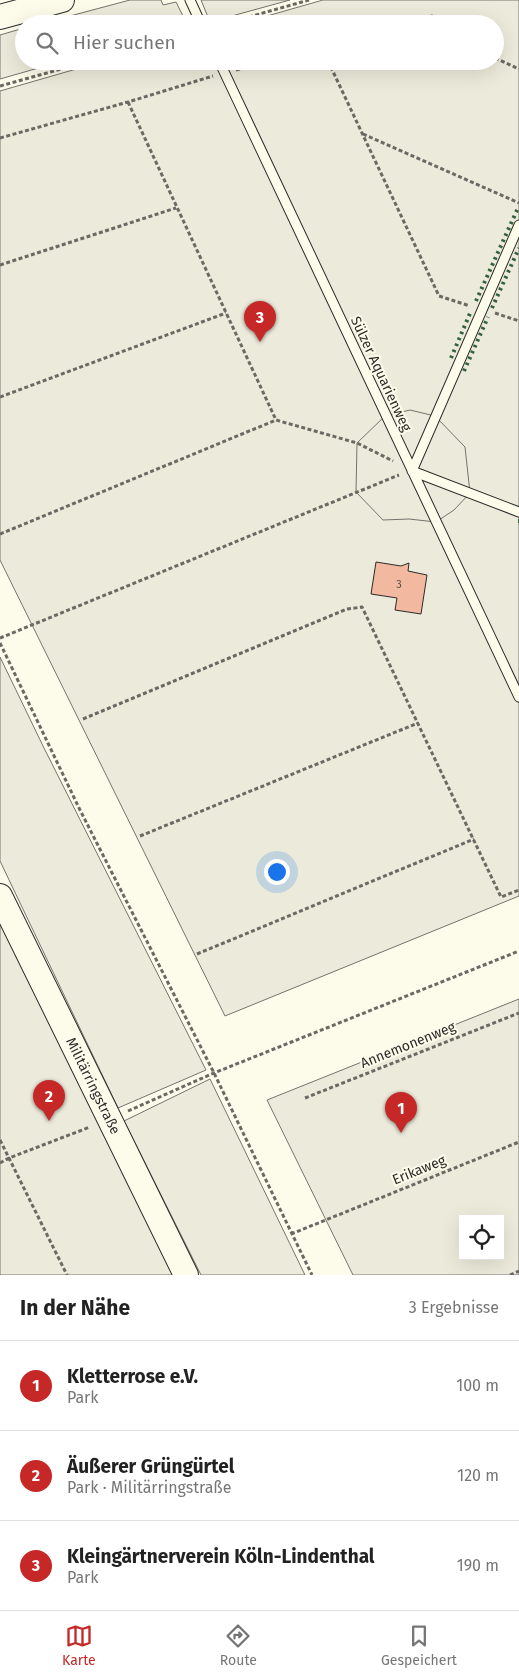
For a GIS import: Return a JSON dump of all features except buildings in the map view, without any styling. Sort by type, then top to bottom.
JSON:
[{"type":"main road","points":[[0,17],[62,0]]},
{"type":"main road","name":"Militärringstraße","points":[[0,896],[186,1275]]},
{"type":"lane","points":[[190,0],[197,15]]},
{"type":"lane","name":"Sülzer Aquarienweg","points":[[223,70],[519,697]]},
{"type":"lane","points":[[519,226],[412,471],[519,512]]},
{"type":"path","points":[[256,15],[309,0]]},
{"type":"path","points":[[504,62],[519,69]]},
{"type":"path","points":[[0,86],[58,70]]},
{"type":"path","points":[[332,70],[439,296],[474,307]]},
{"type":"path","points":[[0,138],[186,85]]},
{"type":"path","points":[[128,102],[276,420]]},
{"type":"path","points":[[362,134],[519,203]]},
{"type":"path","points":[[0,265],[176,208]]},
{"type":"path","points":[[490,312],[519,321]]},
{"type":"path","points":[[0,397],[226,313]]},
{"type":"path","points":[[0,534],[276,420],[357,444],[412,471]]},
{"type":"path","points":[[0,638],[356,492],[412,471]]},
{"type":"path","points":[[83,719],[346,608],[362,608],[474,839],[500,897],[519,890]]},
{"type":"path","points":[[0,643],[80,810],[214,1073],[312,1275]]},
{"type":"path","points":[[140,836],[418,723]]},
{"type":"path","points":[[197,954],[474,839]]},
{"type":"path","points":[[0,1163],[109,1120],[214,1073],[519,951]]},
{"type":"path","name":"Annemonenweg","points":[[305,1098],[519,1013]]},
{"type":"path","points":[[0,1140],[67,1275]]},
{"type":"path","name":"Erikaweg","points":[[291,1234],[519,1142]]},
{"type":"path","points":[[510,1275],[519,1271]]},
{"type":"shaded area","points":[[130,0],[161,0],[163,5],[176,2],[182,15],[74,15]]},
{"type":"shaded area","points":[[201,0],[290,0],[235,15],[207,15]]},
{"type":"shaded area","points":[[323,0],[519,0],[519,896],[225,1016],[0,560],[0,91],[73,70],[504,70],[504,15],[270,15]]},
{"type":"shaded area","points":[[15,31],[15,70],[32,70],[0,79],[0,35]]},
{"type":"shaded area","points":[[410,410],[435,416],[465,447],[470,493],[454,510],[436,522],[409,519],[383,520],[356,492],[357,443],[385,416]]},
{"type":"shaded area","points":[[0,657],[206,1070],[118,1108],[0,861]]},
{"type":"shaded area","points":[[0,923],[174,1275],[0,1275]]},
{"type":"shaded area","points":[[519,999],[519,1275],[353,1275],[267,1100]]},
{"type":"shaded area","points":[[210,1079],[305,1275],[201,1275],[124,1121]]},
{"type":"hedge","points":[[476,301],[518,208]]},
{"type":"hedge","points":[[492,308],[519,248]]},
{"type":"hedge","points":[[451,358],[471,311]]},
{"type":"hedge","points":[[464,371],[488,317]]},
{"type":"place","name":"Kleingärtnerverein Köln-Lindenthal","points":[[260,342]]},
{"type":"place","name":"Äußerer Grüngürtel","points":[[49,1121]]},
{"type":"place","name":"Kletterrose e.V.","points":[[401,1133]]}]
